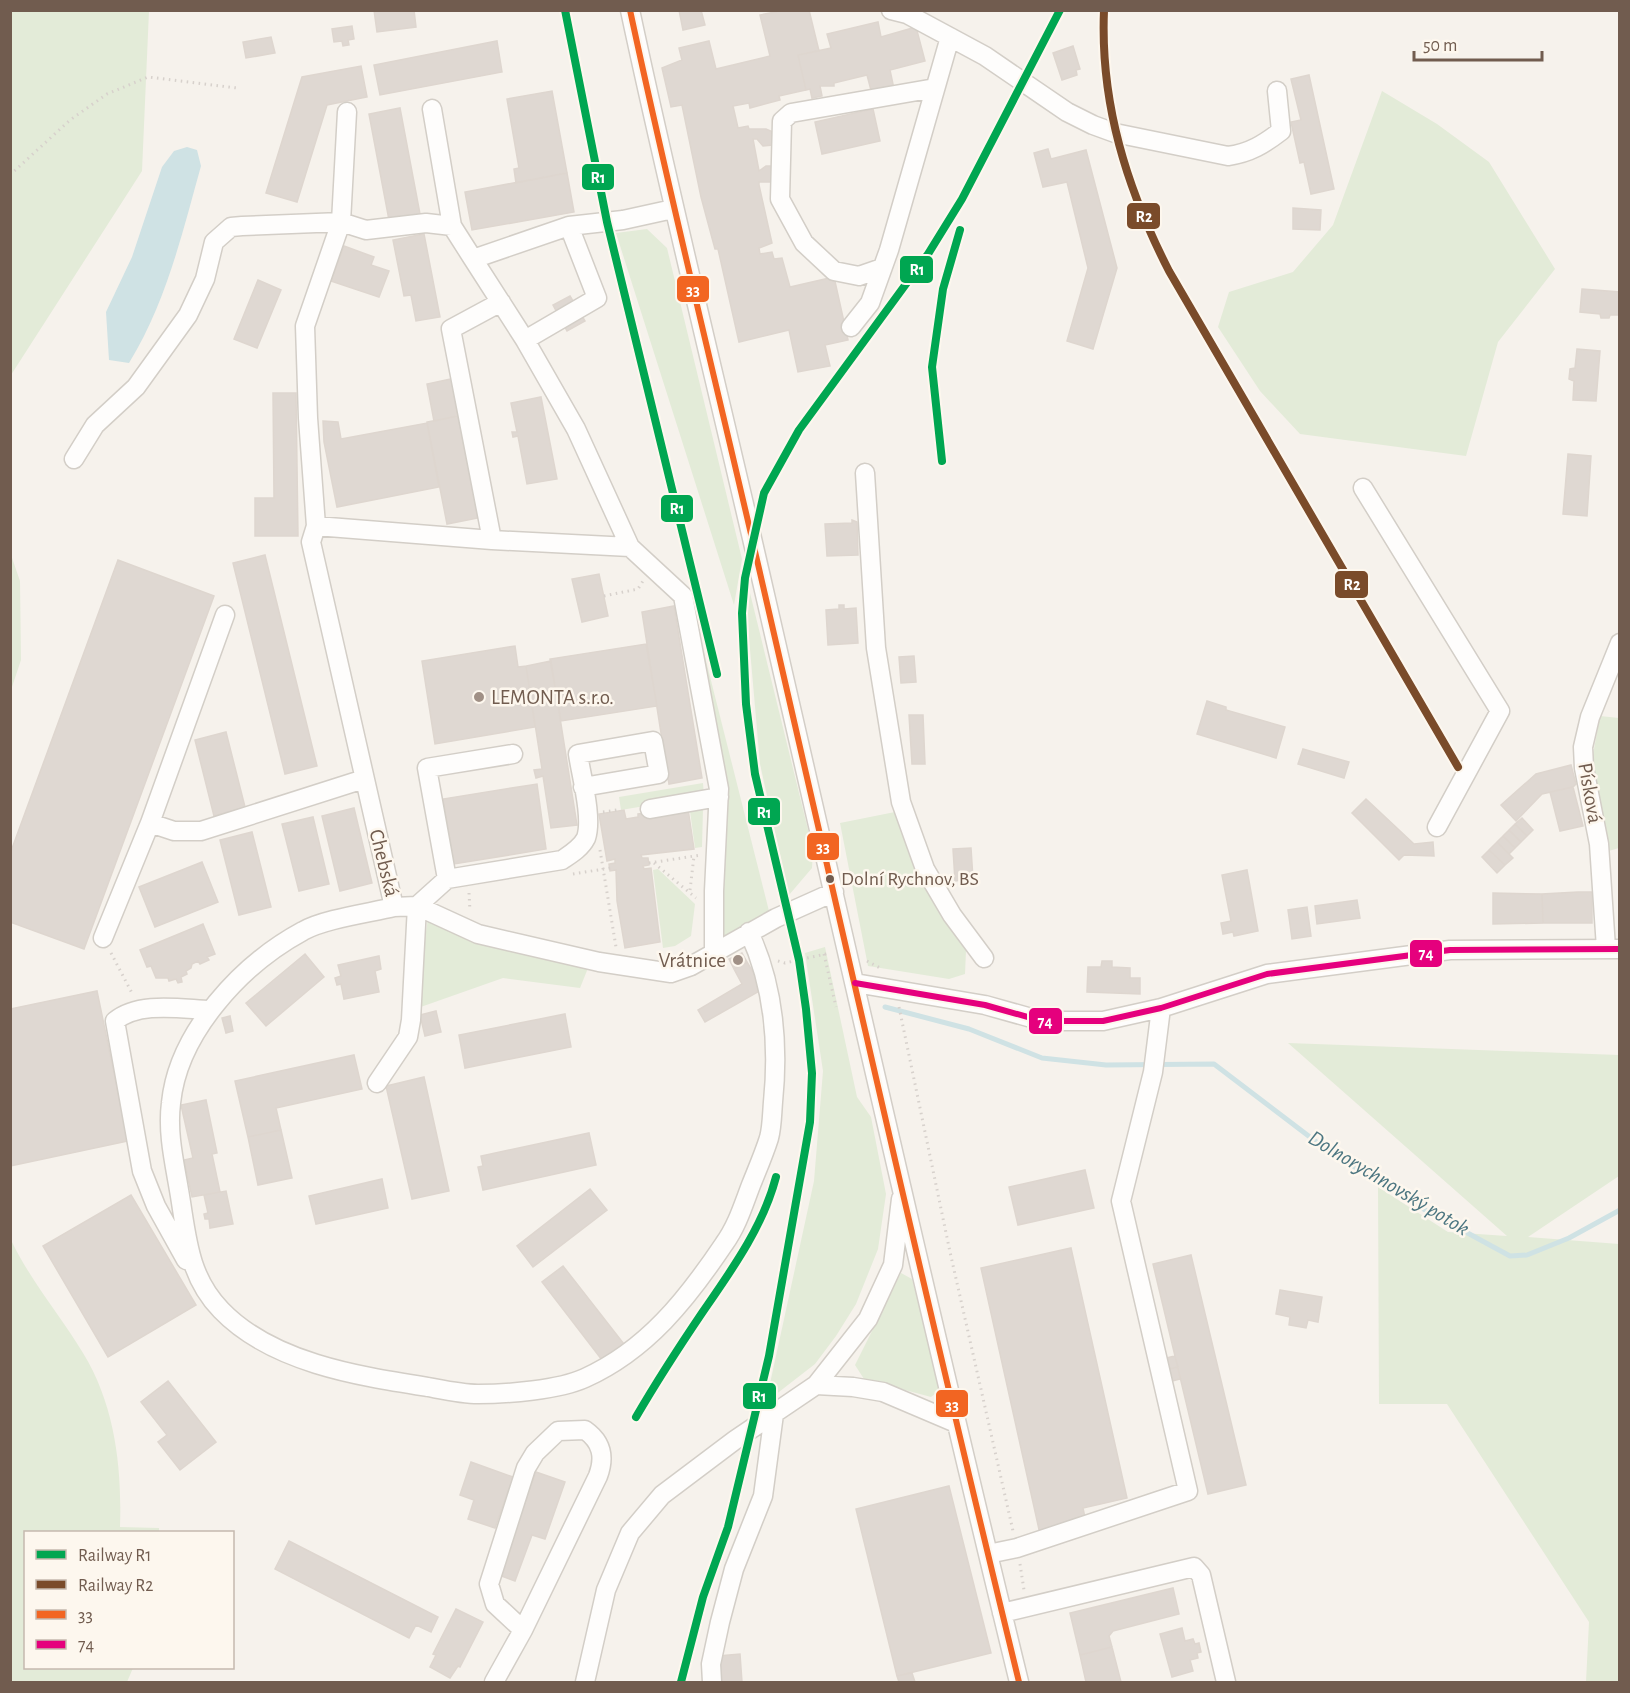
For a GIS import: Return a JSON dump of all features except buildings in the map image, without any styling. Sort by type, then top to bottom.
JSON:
[{"type":"street","points":[[630,10],[673,209],[754,543],[956,1423],[988,1554],[1011,1612],[1019,1683]]},
{"type":"street","points":[[891,10],[907,14],[1093,125],[1115,133],[1228,156],[1243,154],[1260,147],[1281,131],[1276,91]]},
{"type":"street","points":[[851,327],[870,303],[882,268],[950,38]]},
{"type":"street","points":[[882,268],[859,276],[834,271],[804,243],[780,199],[782,121],[791,112],[935,88]]},
{"type":"street","points":[[432,109],[452,226],[525,340],[576,429],[630,547],[683,596],[719,798],[714,891],[714,953]]},
{"type":"street","name":"Chebská","points":[[347,111],[341,222],[305,326],[316,526],[311,542],[394,906],[417,906],[474,932],[599,962],[671,973],[691,966],[749,932],[834,892]]},
{"type":"street","points":[[473,259],[569,226],[623,219],[673,209]]},
{"type":"street","points":[[74,459],[95,425],[136,387],[188,315],[205,279],[214,242],[231,227],[341,222],[366,230],[426,223],[452,226]]},
{"type":"street","points":[[525,340],[597,298],[569,226]]},
{"type":"street","points":[[492,540],[451,329],[501,302]]},
{"type":"street","points":[[865,473],[876,648],[902,802],[925,869],[952,915],[984,958]]},
{"type":"street","points":[[1363,488],[1500,711],[1437,827]]},
{"type":"street","points":[[316,526],[492,540],[630,547]]},
{"type":"street","points":[[103,938],[150,823],[225,615]]},
{"type":"street","name":"Písková","points":[[1613,949],[1599,844],[1584,768],[1583,747],[1590,717],[1620,643]]},
{"type":"street","points":[[447,879],[427,768],[513,754]]},
{"type":"street","points":[[150,823],[174,831],[201,831],[364,779]]},
{"type":"street","points":[[377,1083],[408,1037],[411,1020],[417,906],[447,879],[562,860],[574,853],[582,843],[588,828],[583,787]]},
{"type":"street","points":[[650,809],[719,798]]},
{"type":"street","points":[[198,1280],[189,1245],[169,1130],[171,1101],[178,1062],[211,1010],[259,960],[305,929],[394,906]]},
{"type":"street","points":[[211,1010],[127,1011],[115,1021],[142,1171],[156,1206],[198,1280],[221,1311],[258,1340],[321,1366],[394,1382],[476,1395],[542,1388],[581,1380],[610,1366],[650,1338],[693,1290],[735,1228],[770,1135],[776,1069],[772,1000],[761,958],[749,932]]},
{"type":"street","points":[[855,983],[984,1005],[1042,1021],[1103,1021],[1161,1008],[1267,974],[1450,950],[1613,949]]},
{"type":"street","points":[[988,1554],[1017,1548],[1188,1491],[1121,1201],[1153,1072],[1161,1008]]},
{"type":"street","points":[[585,1683],[606,1590],[616,1563],[636,1525],[662,1496],[816,1385],[868,1319],[893,1265],[902,1185]]},
{"type":"street","points":[[816,1385],[853,1387],[883,1392],[956,1423]]},
{"type":"street","points":[[712,1683],[711,1664],[725,1601],[734,1569],[763,1496],[774,1414]]},
{"type":"street","points":[[494,1683],[523,1630],[602,1466],[600,1448],[596,1439],[585,1430],[558,1431],[535,1453],[526,1468],[489,1584],[495,1604],[523,1630]]},
{"type":"street","points":[[1011,1612],[1194,1567],[1201,1575],[1226,1683]]},
{"type":"path","points":[[10,175],[70,120],[107,94],[148,77],[237,88]]},
{"type":"path","points":[[604,596],[638,589],[651,567]]},
{"type":"path","points":[[704,905],[651,863],[705,854]]},
{"type":"path","points":[[690,892],[694,856]]},
{"type":"path","points":[[569,875],[610,868]]},
{"type":"path","points":[[603,869],[616,951]]},
{"type":"path","points":[[474,932],[467,893],[479,891]]},
{"type":"path","points":[[103,938],[140,1010]]},
{"type":"path","points":[[761,958],[785,963],[847,950]]},
{"type":"path","points":[[824,954],[836,1007]]},
{"type":"path","points":[[899,1007],[950,1252],[1017,1548],[1025,1597],[1011,1612]]},
{"type":"green space","points":[[11,10],[149,11],[142,171],[11,375]]},
{"type":"green space","points":[[1382,91],[1437,124],[1489,162],[1555,269],[1498,342],[1466,456],[1300,434],[1260,391],[1218,327],[1229,292],[1293,272],[1333,225]]},
{"type":"green space","points":[[647,229],[667,248],[742,559],[734,605],[616,233]]},
{"type":"green space","points":[[11,555],[20,581],[21,660],[11,690]]},
{"type":"green space","points":[[750,593],[813,850],[812,868],[789,895],[760,764],[747,615]]},
{"type":"green space","points":[[693,609],[769,911],[731,936],[723,937]]},
{"type":"green space","points":[[1600,716],[1619,718],[1619,848],[1605,852],[1592,760]]},
{"type":"green space","points":[[703,783],[704,796],[621,810],[619,797]]},
{"type":"green space","points":[[703,809],[702,847],[695,848],[690,811]]},
{"type":"green space","points":[[895,812],[919,871],[966,951],[965,974],[949,979],[868,966],[840,823]]},
{"type":"green space","points":[[658,869],[695,904],[691,936],[675,946],[663,948],[653,870]]},
{"type":"green space","points":[[428,918],[475,943],[588,968],[580,988],[503,978],[415,1009]]},
{"type":"green space","points":[[825,947],[857,1097],[871,1117],[886,1194],[878,1249],[856,1304],[815,1364],[766,1402],[814,1181],[823,1071],[805,953]]},
{"type":"green space","points":[[1288,1043],[1619,1055],[1619,1176],[1528,1237],[1619,1244],[1619,1682],[1586,1682],[1589,1622],[1447,1404],[1379,1404],[1378,1187],[1448,1232],[1507,1236]]},
{"type":"green space","points":[[11,1240],[27,1269],[83,1353],[103,1394],[118,1459],[120,1527],[159,1528],[159,1531],[24,1531],[24,1669],[133,1669],[127,1682],[11,1682]]},
{"type":"green space","points":[[901,1273],[912,1279],[941,1389],[931,1397],[864,1379],[855,1365]]},
{"type":"shaded area","points":[[187,147],[197,150],[201,166],[172,268],[153,316],[129,363],[109,360],[106,312],[132,257],[162,167],[174,151]]},
{"type":"waterway","name":"Dolnorychnovský potok","points":[[885,1007],[969,1029],[1042,1058],[1106,1065],[1214,1064],[1327,1150],[1427,1211],[1510,1256],[1527,1255],[1569,1238],[1620,1210]]},
{"type":"rail line","name":"R1","points":[[565,10],[607,222],[717,674]]},
{"type":"rail line","name":"R1","points":[[681,1682],[703,1597],[728,1527],[769,1356],[810,1122],[812,1073],[799,960],[755,774],[746,704],[742,613],[745,578],[764,493],[799,430],[928,254],[962,199],[1060,10]]},
{"type":"rail line","name":"R2","points":[[1104,10],[1107,79],[1119,145],[1154,240],[1169,271],[1458,767]]},
{"type":"rail line","name":"R1","points":[[942,461],[932,367],[943,289],[960,230]]},
{"type":"rail line","name":"R1","points":[[636,1417],[755,1231],[776,1177]]},
{"type":"transit line","name":"33","points":[[630,10],[954,1412],[1019,1682]]},
{"type":"transit line","name":"74","points":[[855,983],[985,1005],[1042,1021],[1103,1021],[1161,1008],[1267,974],[1450,950],[1620,949]]},
{"type":"place","name":"LEMONTA s.r.o.","points":[[479,697]]},
{"type":"place","name":"Dolní Rychnov, BS","points":[[830,879]]},
{"type":"place","name":"Vrátnice","points":[[738,960]]}]
